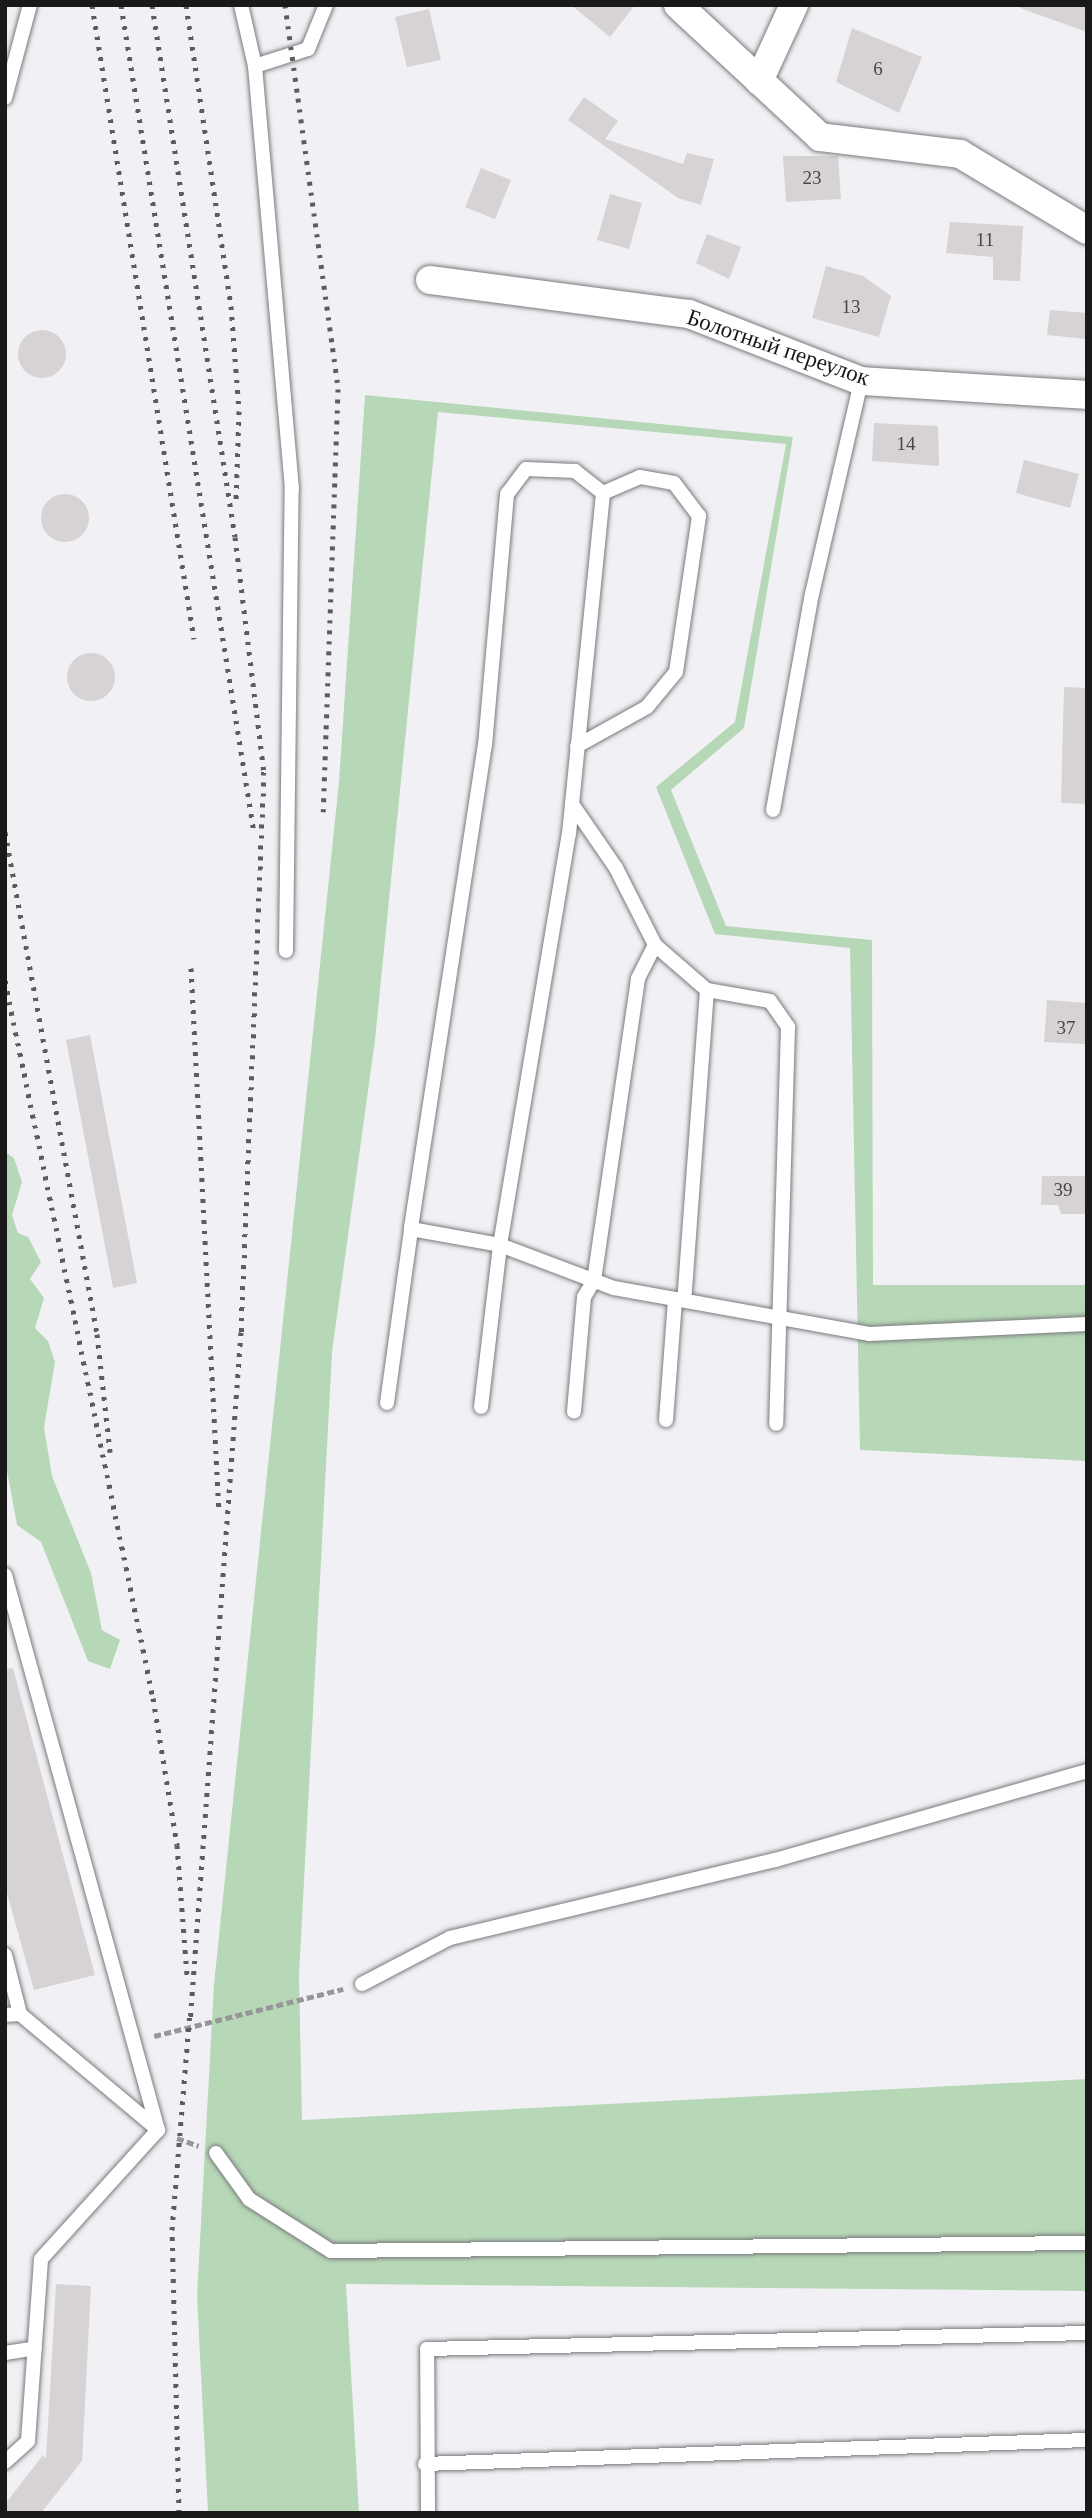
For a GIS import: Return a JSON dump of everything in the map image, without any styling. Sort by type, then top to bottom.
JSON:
[{"type":"street","points":[[678,5],[820,137],[961,154],[1087,230]]},
{"type":"street","points":[[760,81],[794,5]]},
{"type":"street","name":"Болотный переулок","points":[[430,279],[689,314],[861,381],[1087,394]]},
{"type":"lane","points":[[5,98],[30,5]]},
{"type":"lane","points":[[241,5],[255,66],[292,489],[286,951]]},
{"type":"lane","points":[[255,66],[308,49],[326,5]]},
{"type":"lane","points":[[774,810],[812,594],[861,381]]},
{"type":"lane","points":[[387,1403],[485,744],[507,494],[526,469],[575,471],[603,493]]},
{"type":"lane","points":[[577,746],[647,707],[676,672],[699,516],[674,483],[640,477],[603,493]]},
{"type":"lane","points":[[481,1407],[500,1244],[572,804],[603,493]]},
{"type":"lane","points":[[572,804],[616,868],[655,945],[707,990],[770,1002],[788,1027],[782,1318],[776,1424]]},
{"type":"lane","points":[[575,1412],[584,1297],[594,1280],[638,979],[655,945]]},
{"type":"lane","points":[[666,1420],[707,990]]},
{"type":"lane","points":[[411,1229],[500,1244],[594,1280],[679,1299],[869,1334],[1087,1324]]},
{"type":"lane","points":[[5,1575],[158,2130]]},
{"type":"lane","points":[[362,1983],[450,1938],[775,1860],[1087,1771]]},
{"type":"lane","points":[[5,1955],[20,2014],[158,2130]]},
{"type":"lane","points":[[5,2015],[20,2014]]},
{"type":"lane","points":[[5,2462],[28,2441],[41,2259],[158,2130]]},
{"type":"lane","points":[[216,2153],[249,2199],[331,2251],[1087,2244]]},
{"type":"lane","points":[[428,2513],[425,2464],[427,2349],[1087,2333]]},
{"type":"lane","points":[[5,2353],[35,2348]]},
{"type":"lane","points":[[425,2464],[1087,2441]]},
{"type":"path","points":[[133,2040],[226,2022],[362,1983]]},
{"type":"path","points":[[158,2130],[216,2153]]},
{"type":"green space","points":[[365,395],[793,437],[744,728],[671,790],[726,926],[872,940],[873,1285],[1087,1285],[1087,1461],[860,1450],[850,948],[715,934],[656,787],[735,722],[786,444],[438,412],[375,1040],[332,1352],[299,1976],[302,2120],[1087,2079],[1087,2291],[346,2284],[359,2513],[208,2513],[197,2296],[214,1984],[339,782]]},
{"type":"green space","points":[[5,1152],[14,1158],[22,1182],[12,1215],[18,1233],[28,1237],[41,1262],[30,1279],[44,1298],[35,1328],[48,1341],[55,1362],[44,1427],[52,1476],[91,1573],[102,1630],[120,1640],[110,1669],[88,1661],[41,1542],[17,1525],[5,1460]]},
{"type":"building","points":[[571,5],[635,5],[610,37]]},
{"type":"building","points":[[1021,5],[1087,5],[1087,32],[1020,8]]},
{"type":"building","points":[[429,9],[441,60],[407,67],[395,17]]},
{"type":"building","points":[[852,28],[922,57],[899,113],[836,82]]},
{"type":"building","points":[[584,97],[618,121],[605,139],[683,164],[687,153],[714,159],[701,205],[678,198],[568,120]]},
{"type":"building","points":[[783,156],[838,156],[841,199],[786,202]]},
{"type":"building","points":[[481,168],[511,180],[495,219],[465,207]]},
{"type":"building","points":[[610,194],[642,203],[629,249],[597,240]]},
{"type":"building","points":[[950,222],[1023,226],[1020,281],[993,280],[993,257],[946,253]]},
{"type":"building","points":[[707,234],[741,247],[729,279],[696,263]]},
{"type":"building","points":[[826,266],[863,276],[891,296],[879,337],[812,318]]},
{"type":"building","points":[[1050,310],[1087,313],[1087,339],[1047,335]]},
{"type":"building","points":[[42,330],[59,337],[66,354],[59,371],[42,378],[25,371],[18,354],[25,337]]},
{"type":"building","points":[[874,423],[938,426],[939,466],[872,461]]},
{"type":"building","points":[[1024,460],[1079,474],[1070,508],[1016,493]]},
{"type":"building","points":[[65,494],[82,501],[89,518],[82,535],[65,542],[48,535],[41,518],[48,501]]},
{"type":"building","points":[[91,653],[108,660],[115,677],[108,694],[91,701],[74,694],[67,677],[74,660]]},
{"type":"building","points":[[1064,687],[1087,688],[1087,804],[1061,803]]},
{"type":"building","points":[[1047,1000],[1087,1003],[1085,1044],[1044,1042]]},
{"type":"building","points":[[90,1035],[137,1283],[113,1288],[66,1040]]},
{"type":"building","points":[[1042,1176],[1085,1176],[1085,1214],[1061,1214],[1058,1205],[1041,1205]]},
{"type":"building","points":[[13,1668],[95,1975],[34,1990],[5,1886],[5,1669]]},
{"type":"building","points":[[56,2284],[91,2286],[82,2461],[41,2513],[5,2513],[5,2504],[43,2455],[46,2459]]},
{"type":"railway","points":[[92,5],[194,639]]},
{"type":"railway","points":[[121,5],[254,833]]},
{"type":"railway","points":[[152,5],[235,537],[264,772],[241,1332],[190,2023]]},
{"type":"railway","points":[[186,5],[231,306],[239,411],[236,502]]},
{"type":"railway","points":[[285,5],[338,389],[323,813]]},
{"type":"railway","points":[[5,832],[97,1334],[110,1452]]},
{"type":"railway","points":[[191,968],[219,1513]]},
{"type":"railway","points":[[5,981],[153,1698],[177,1845],[187,1975]]},
{"type":"railway","points":[[179,2513],[172,2230],[190,2013]]}]
